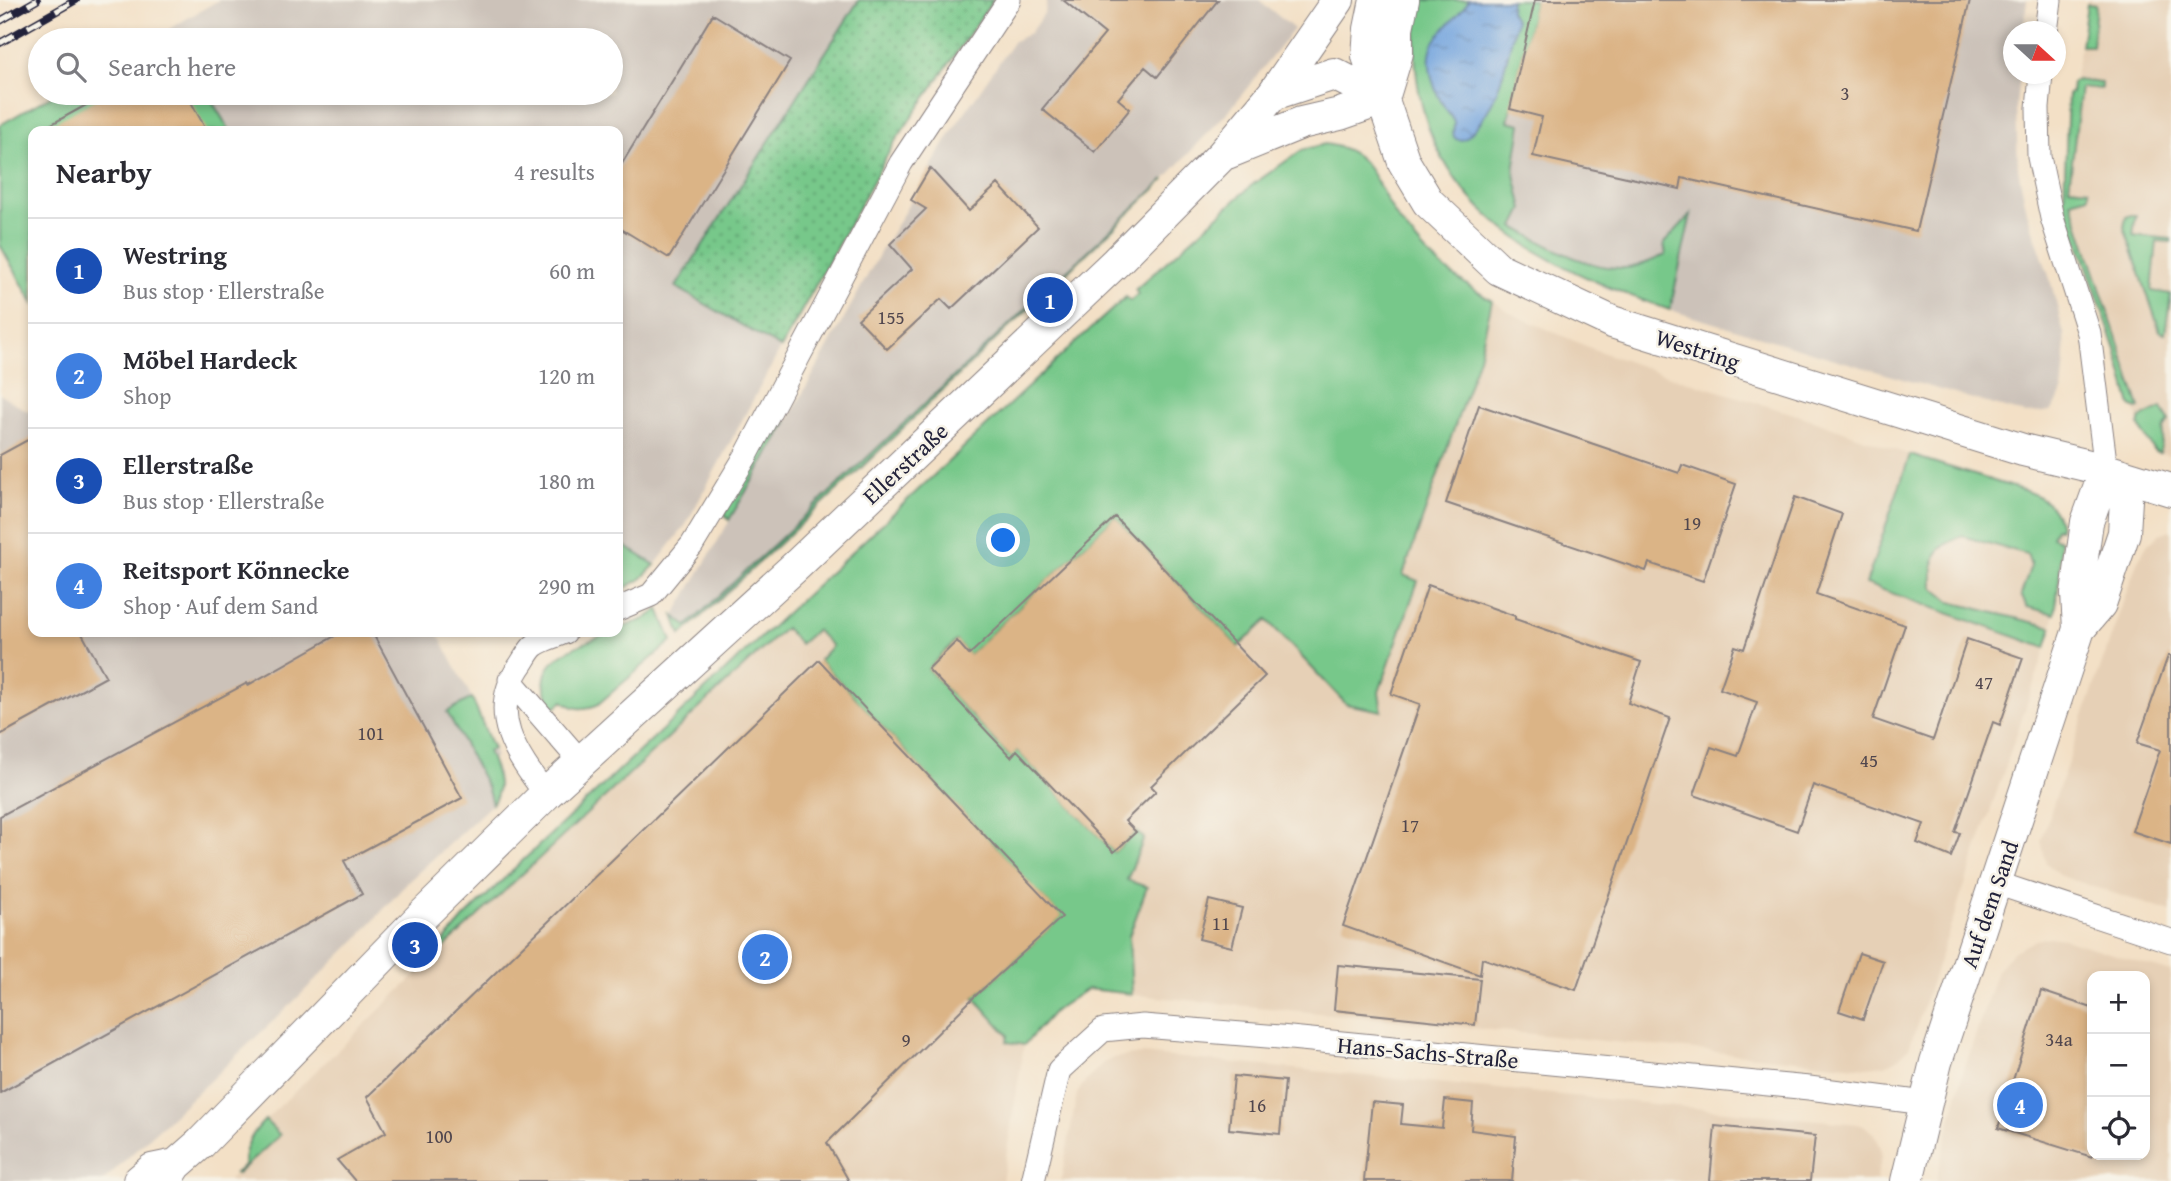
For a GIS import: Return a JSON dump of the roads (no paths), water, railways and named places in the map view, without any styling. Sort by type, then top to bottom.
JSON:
[{"type":"main road","name":"Ellerstraße","points":[[139,1181],[152,1170],[171,1173],[420,918],[546,794],[797,565],[1086,292],[1222,155],[1273,94],[1338,0]]},
{"type":"main road","points":[[1376,0],[1368,56],[1383,99]]},
{"type":"main road","points":[[1383,99],[1397,53],[1397,29],[1403,0]]},
{"type":"main road","points":[[1273,94],[1334,74],[1383,99]]},
{"type":"main road","name":"Ellerstraße","points":[[1222,155],[1301,122],[1340,114],[1383,99]]},
{"type":"main road","name":"Westring","points":[[1383,99],[1404,162],[1428,202],[1499,268],[1612,322],[2023,450],[2106,470],[2171,490]]},
{"type":"main road","name":"Auf dem Sand","points":[[1907,1181],[1936,1062],[2079,629],[2101,604],[2124,533],[2126,500],[2106,470]]},
{"type":"street","points":[[623,607],[652,595],[690,548],[746,456],[901,163],[1009,0]]},
{"type":"street","points":[[2047,21],[2050,0]]},
{"type":"street","points":[[2040,84],[2039,157],[2052,218],[2089,333],[2106,470]]},
{"type":"street","points":[[546,794],[530,774],[505,726],[506,695],[510,680],[534,645],[553,637]]},
{"type":"street","points":[[510,680],[581,762]]},
{"type":"street","points":[[1996,883],[2171,941]]},
{"type":"street","name":"Hans-Sachs-Straße","points":[[1033,1181],[1059,1070],[1103,1030],[1143,1026],[1809,1088],[1925,1103]]},
{"type":"water","points":[[1469,0],[1511,0],[1510,11],[1516,21],[1501,79],[1490,106],[1473,131],[1460,140],[1455,138],[1453,120],[1435,87],[1430,70],[1430,54],[1438,36]]},
{"type":"railway","points":[[0,21],[37,0]]},
{"type":"railway","points":[[0,43],[76,0]]},
{"type":"place","name":"Westring","points":[[1050,300]]},
{"type":"place","name":"Ellerstraße","points":[[415,945]]},
{"type":"place","name":"Möbel Hardeck","points":[[765,957]]},
{"type":"place","name":"Reitsport Könnecke","points":[[2020,1105]]}]
